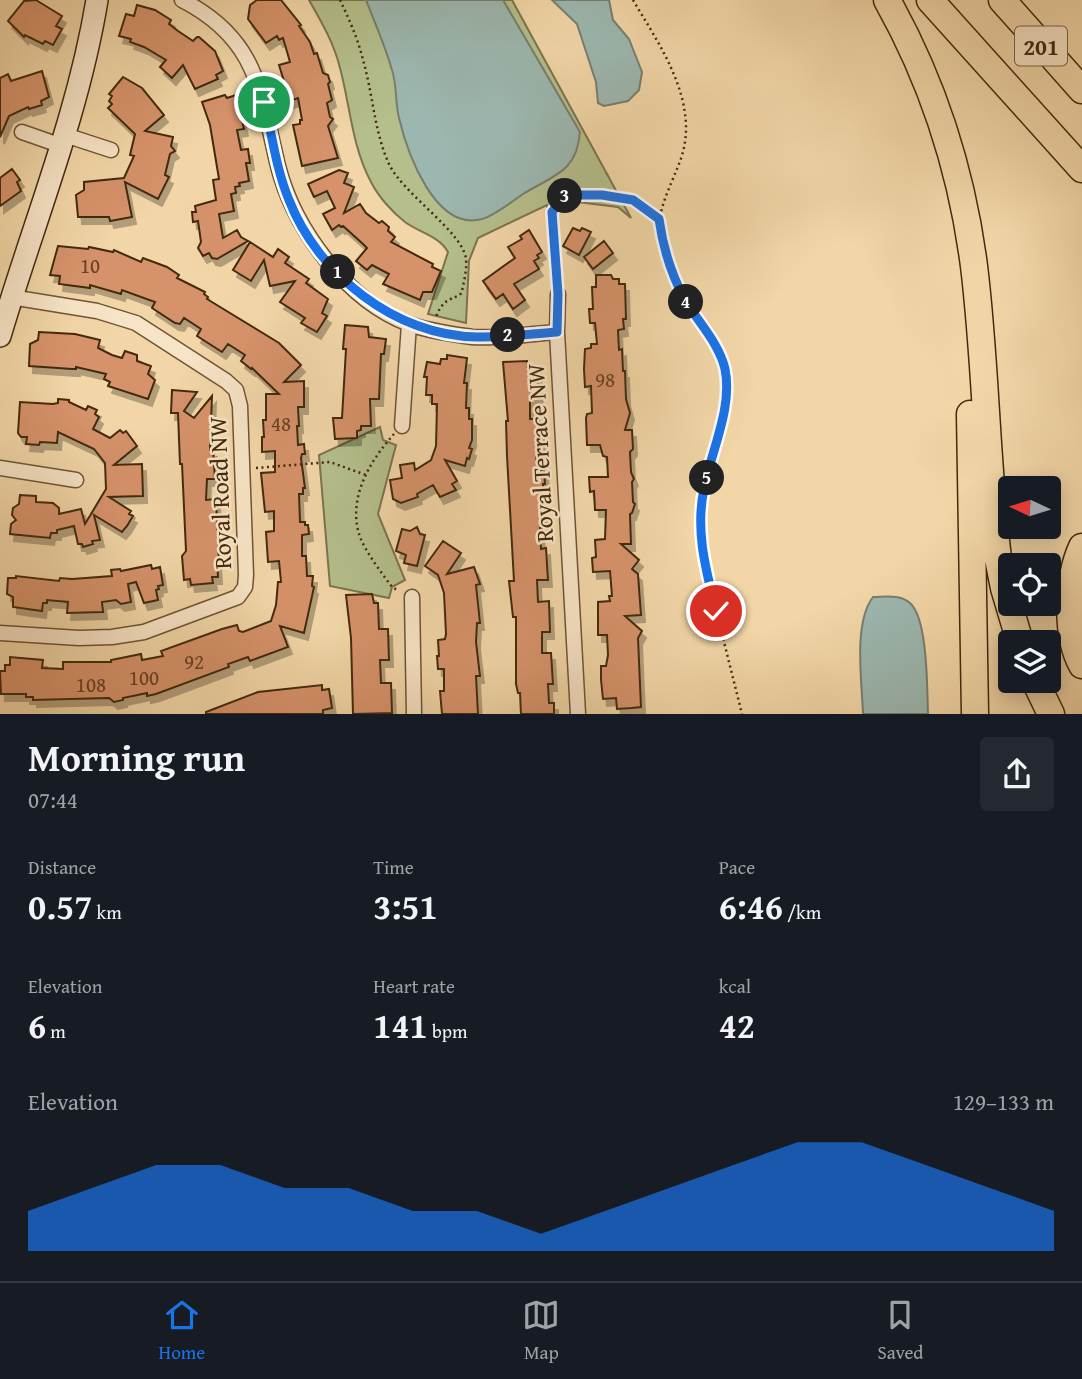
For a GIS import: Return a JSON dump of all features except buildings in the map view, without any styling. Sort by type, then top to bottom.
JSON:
[{"type":"highway","points":[[887,0],[931,91],[955,166],[974,263],[998,558],[1003,588],[1016,630]]},
{"type":"highway","points":[[930,0],[1082,169]]},
{"type":"highway","name":"201","points":[[1002,0],[1082,90]]},
{"type":"highway","points":[[964,217],[975,714]]},
{"type":"highway","points":[[1082,547],[1073,576],[1071,615],[1073,638],[1082,665]]},
{"type":"highway","points":[[1041,693],[1051,714]]},
{"type":"street","points":[[0,336],[64,141],[80,82],[97,0]]},
{"type":"street","name":"Royal Terrace NW","points":[[182,0],[222,26],[242,50],[264,102],[288,199],[299,222],[330,265],[373,304],[409,324],[475,337],[557,332],[578,714]]},
{"type":"street","points":[[22,132],[111,150]]},
{"type":"street","points":[[557,332],[558,294]]},
{"type":"street","name":"Royal Road NW","points":[[0,633],[79,638],[144,632],[238,597],[245,587],[246,575],[240,406],[236,390],[136,324],[97,311],[11,297]]},
{"type":"street","points":[[402,426],[409,324]]},
{"type":"street","points":[[0,468],[76,480]]},
{"type":"street","points":[[412,597],[414,714]]},
{"type":"path","points":[[340,0],[363,60],[378,131],[390,166],[411,194],[462,245],[466,258],[462,291],[460,295],[440,305],[435,318],[438,331]]},
{"type":"path","points":[[633,0],[666,55],[683,103],[687,125],[683,151],[659,219],[670,268],[686,301],[712,340],[725,368],[727,394],[703,492],[700,528],[702,557],[742,714]]},
{"type":"path","points":[[558,294],[552,212],[565,195],[602,195],[633,200],[659,219]]},
{"type":"path","points":[[402,426],[387,442],[366,475],[357,498],[355,514],[361,538],[392,587],[412,597]]},
{"type":"path","points":[[242,469],[330,462],[366,475]]},
{"type":"green space","points":[[309,0],[512,0],[631,218],[618,207],[569,201],[555,214],[558,273],[551,273],[547,205],[478,238],[469,261],[466,323],[428,314],[448,252],[434,238],[400,218],[374,187],[355,140],[337,59],[327,32]]},
{"type":"green space","points":[[380,427],[383,440],[396,445],[378,514],[405,580],[392,587],[389,598],[330,586],[319,455]]},
{"type":"water","points":[[366,0],[503,0],[580,132],[578,145],[569,164],[554,177],[487,217],[465,220],[450,213],[437,202],[416,168],[399,118],[392,70]]},
{"type":"water","points":[[552,0],[609,0],[613,20],[629,39],[642,72],[639,90],[628,101],[604,106],[598,103],[596,82],[577,24]]},
{"type":"water","points":[[873,597],[902,598],[916,611],[925,655],[928,714],[863,714],[861,637],[867,608]]},
{"type":"route","points":[[264,102],[288,199],[314,245],[330,265],[373,304],[409,324],[475,337],[557,332],[558,294],[552,212],[565,195],[602,195],[633,200],[659,219],[670,268],[686,301],[712,340],[725,368],[727,394],[703,492],[700,528],[702,557],[716,611]]}]
